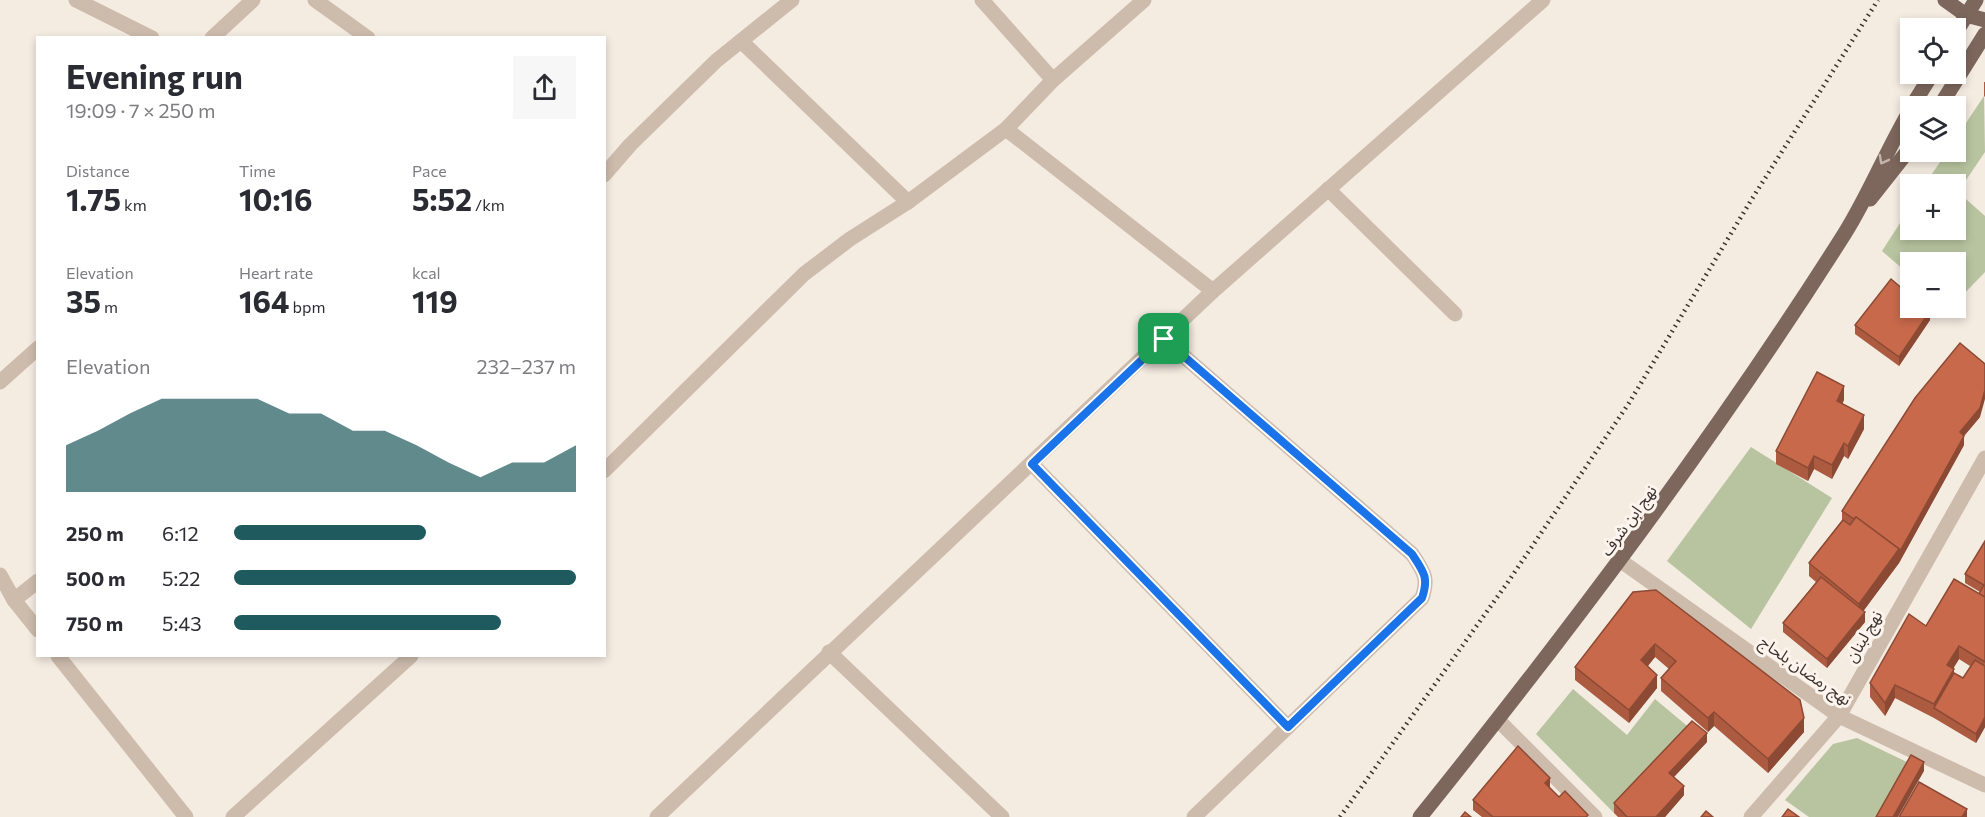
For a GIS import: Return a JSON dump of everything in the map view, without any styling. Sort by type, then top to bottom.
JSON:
[{"type":"main road","points":[[1945,0],[1966,15],[1985,20]]},
{"type":"main road","points":[[1964,18],[1976,0]]},
{"type":"main road","points":[[1946,96],[1985,34]]},
{"type":"main road","name":"نهج ابن شرف","points":[[1420,817],[1621,561],[1718,427],[1846,230],[1900,130]]},
{"type":"main road","name":"نهج ابن شرف","points":[[1846,230],[1900,161]]},
{"type":"street","points":[[76,0],[148,36]]},
{"type":"street","points":[[214,36],[254,0]]},
{"type":"street","points":[[315,0],[365,36]]},
{"type":"street","points":[[982,0],[1053,80]]},
{"type":"street","points":[[606,469],[804,273],[850,239],[908,202],[1006,129],[1053,80],[1144,0]]},
{"type":"street","points":[[657,817],[1213,291],[1542,0]]},
{"type":"street","points":[[606,172],[630,145],[693,84],[786,2]]},
{"type":"street","points":[[741,41],[908,202]]},
{"type":"street","points":[[1006,129],[1213,291]]},
{"type":"street","points":[[1328,189],[1455,314]]},
{"type":"street","points":[[1164,339],[1412,554],[1422,569],[1427,584],[1422,598],[1194,817]]},
{"type":"street","points":[[0,382],[36,350]]},
{"type":"street","name":"نهج لبنان","points":[[1751,817],[1839,716],[1985,458]]},
{"type":"street","points":[[1032,464],[1288,727]]},
{"type":"street","name":"نهج رمضان بلحاج","points":[[1621,561],[1839,716],[1985,785]]},
{"type":"street","points":[[0,575],[14,600],[36,628]]},
{"type":"street","points":[[14,600],[36,583]]},
{"type":"street","points":[[829,652],[1002,817]]},
{"type":"street","points":[[59,657],[186,817]]},
{"type":"street","points":[[233,817],[410,657]]},
{"type":"street","points":[[1498,720],[1595,817]]},
{"type":"green space","points":[[1984,96],[1985,152],[1966,180],[1966,174],[1932,174],[1940,162],[1966,162],[1966,123]]},
{"type":"green space","points":[[1966,199],[1985,216],[1985,272],[1966,292],[1966,252],[1900,252],[1900,267],[1882,251],[1900,223],[1900,240],[1966,240]]},
{"type":"green space","points":[[1751,447],[1832,498],[1751,629],[1667,561]]},
{"type":"green space","points":[[1573,689],[1627,735],[1655,699],[1692,730],[1614,813],[1536,734]]},
{"type":"green space","points":[[1857,738],[1911,764],[1882,817],[1809,817],[1785,800],[1833,744]]},
{"type":"building","points":[[1891,279],[1900,287],[1900,318],[1925,318],[1899,357],[1855,325]]},
{"type":"building","points":[[1960,343],[1985,364],[1985,390],[1980,408],[1960,432],[1964,436],[1899,553],[1899,549],[1856,517],[1854,519],[1842,511],[1915,398]]},
{"type":"building","points":[[1817,372],[1844,386],[1837,401],[1864,415],[1848,446],[1844,443],[1832,465],[1814,456],[1808,468],[1776,451]]},
{"type":"building","points":[[1856,517],[1899,549],[1859,604],[1809,563],[1843,520],[1850,525]]},
{"type":"building","points":[[1985,541],[1985,597],[1979,594],[1984,585],[1965,574]]},
{"type":"building","points":[[1821,577],[1865,612],[1827,659],[1783,623]]},
{"type":"building","points":[[1954,579],[1985,597],[1985,662],[1959,646],[1947,665],[1954,669],[1934,704],[1895,685],[1885,703],[1870,683],[1909,614],[1926,626]]},
{"type":"building","points":[[1656,590],[1800,700],[1804,718],[1768,759],[1714,712],[1708,718],[1661,678],[1676,661],[1655,644],[1641,660],[1657,675],[1629,710],[1575,667],[1633,592]]},
{"type":"building","points":[[1975,660],[1985,666],[1985,717],[1976,734],[1934,708],[1954,673],[1963,678]]},
{"type":"building","points":[[1692,721],[1707,733],[1669,773],[1684,786],[1656,817],[1627,817],[1614,803]]},
{"type":"building","points":[[1518,746],[1550,778],[1545,783],[1559,797],[1565,791],[1588,815],[1586,817],[1493,817],[1473,800]]},
{"type":"building","points":[[1911,755],[1924,762],[1893,817],[1876,817]]},
{"type":"building","points":[[1919,782],[1967,809],[1962,817],[1899,817]]},
{"type":"building","points":[[1788,809],[1799,817],[1782,817]]},
{"type":"building","points":[[1706,811],[1713,817],[1701,817]]},
{"type":"building","points":[[1465,812],[1471,817],[1461,817]]},
{"type":"railway","points":[[1340,817],[1508,582],[1629,403],[1750,202],[1878,0]]},
{"type":"route","points":[[1164,339],[1412,554],[1422,569],[1427,584],[1422,598],[1288,727],[1032,464],[1164,339]]}]
